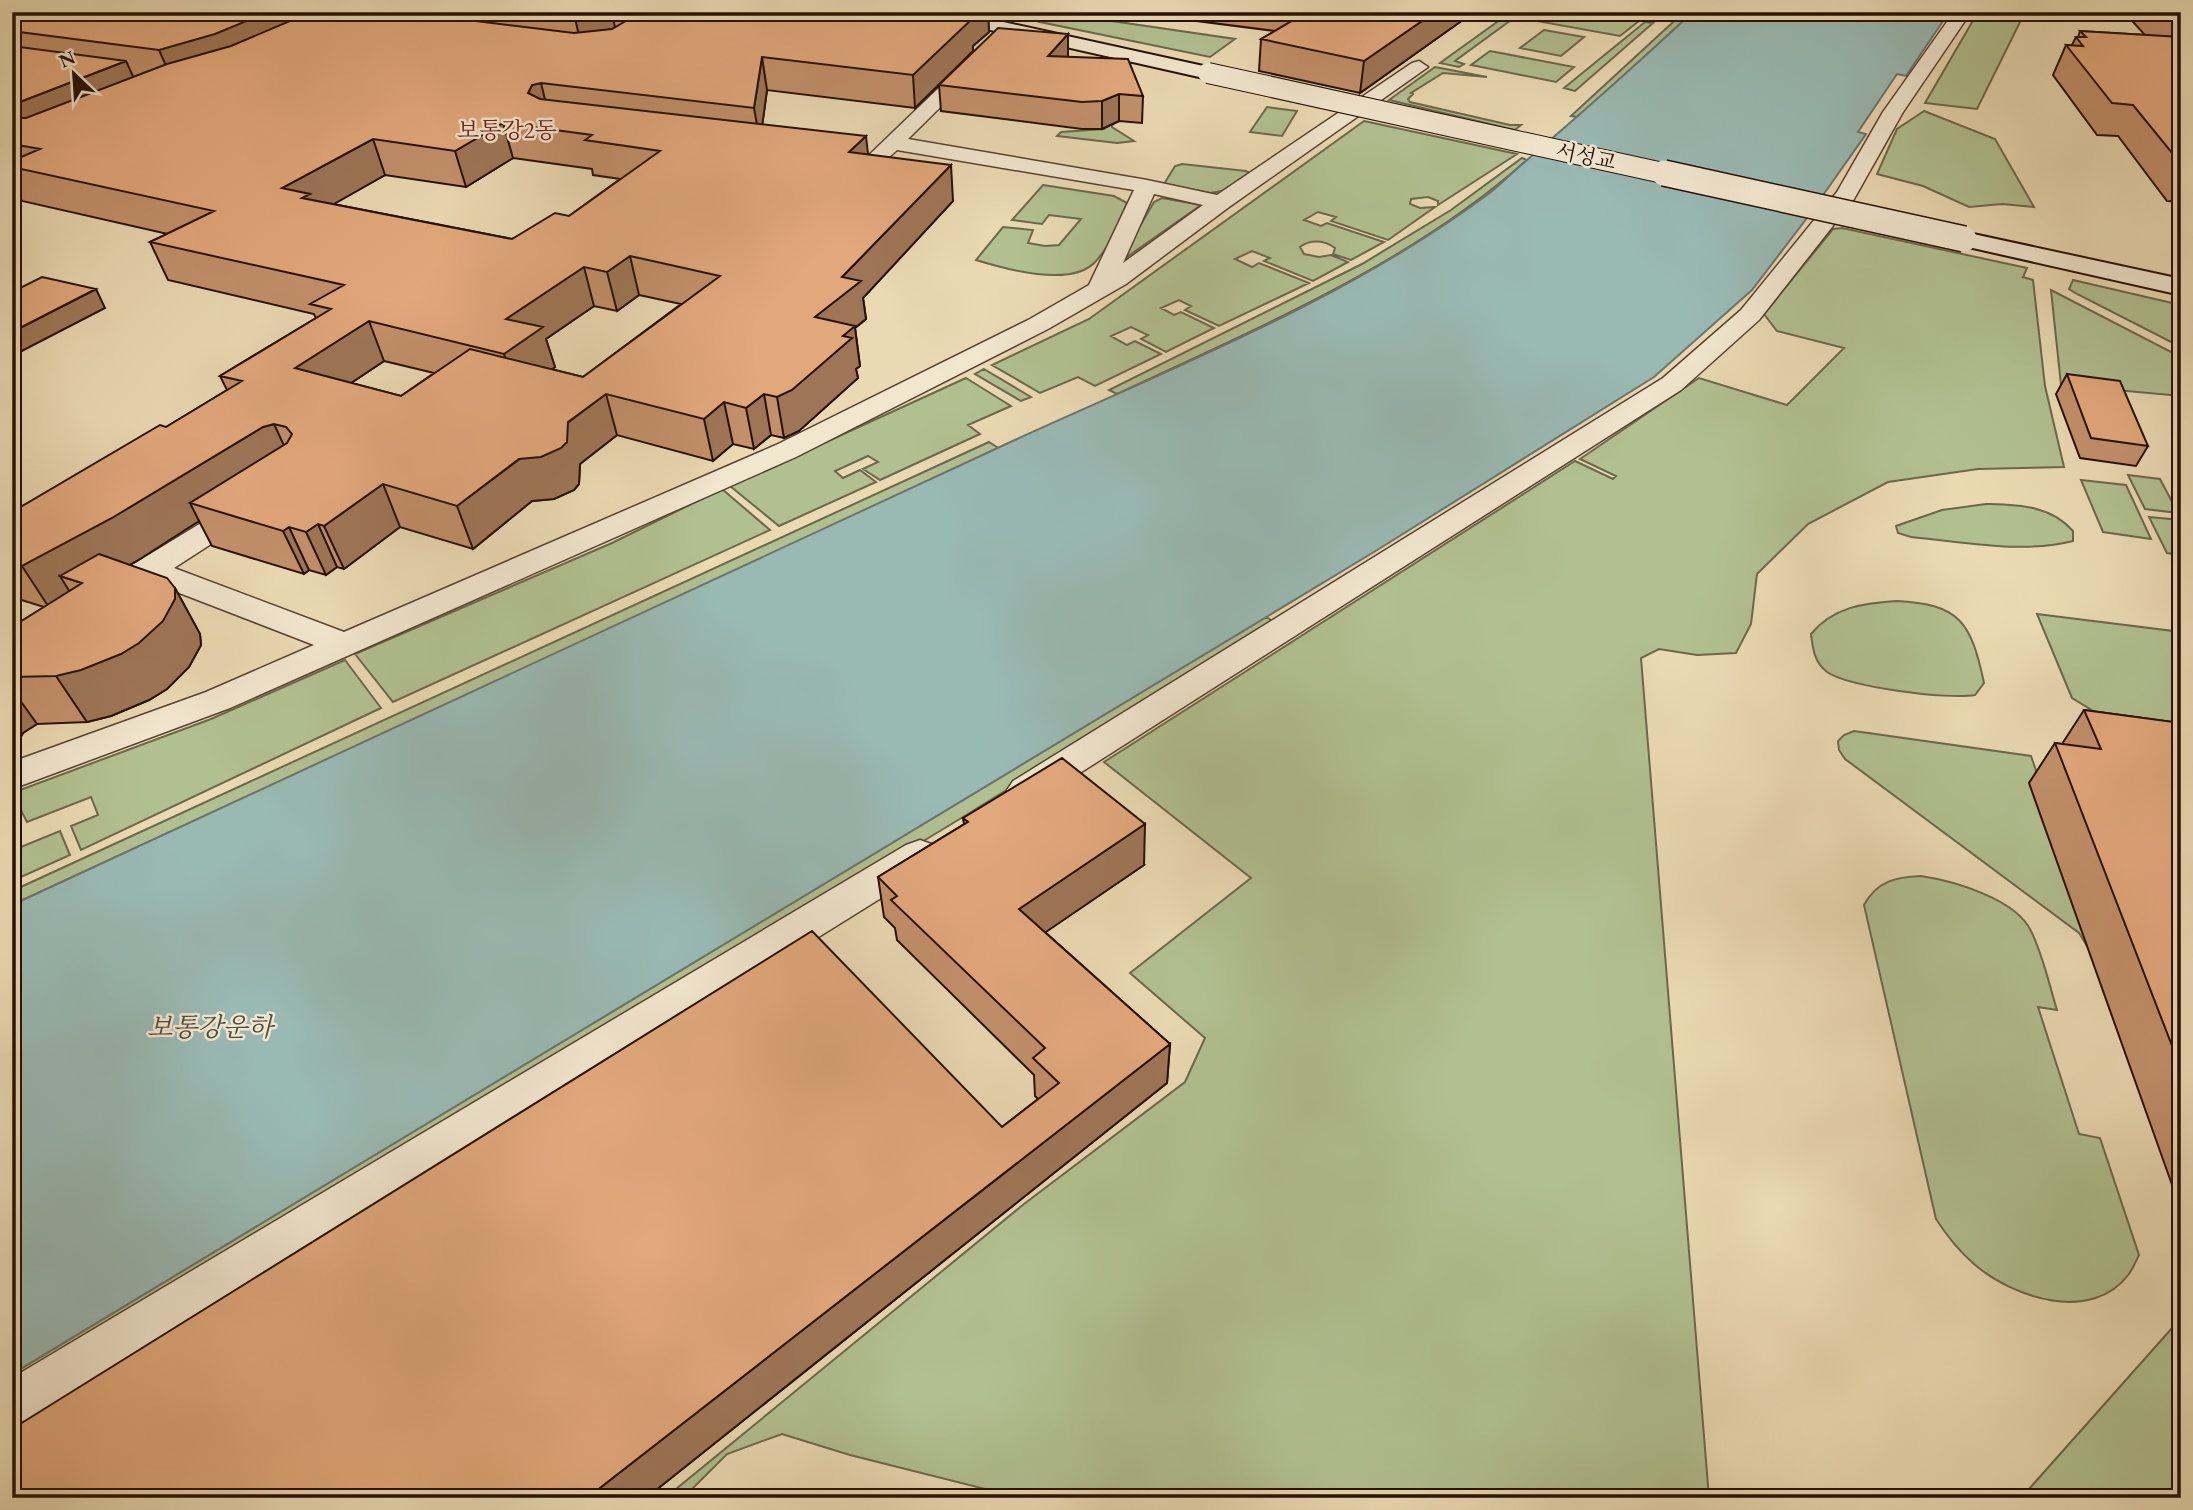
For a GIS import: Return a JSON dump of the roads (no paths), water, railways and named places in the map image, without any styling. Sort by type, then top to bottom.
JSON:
[{"type":"street","name":"서성교","points":[[933,12],[2181,287]]},
{"type":"street","points":[[992,811],[1672,384],[1750,315],[1846,194],[1893,112],[1963,12]]},
{"type":"street","points":[[811,159],[864,164],[875,160],[1009,29]]},
{"type":"street","points":[[12,776],[218,700],[342,643],[786,451],[1039,324],[1117,279],[1221,202],[1419,67]]},
{"type":"street","points":[[895,143],[1147,186],[1221,202]]},
{"type":"street","points":[[1099,289],[1147,186]]},
{"type":"street","points":[[82,609],[149,570],[272,491]]},
{"type":"street","points":[[149,570],[342,643]]},
{"type":"street","points":[[12,1409],[944,840]]},
{"type":"water","name":"보통강운하","points":[[1693,12],[1949,12],[1906,76],[1897,74],[1858,132],[1866,134],[1752,290],[1654,377],[1374,552],[12,1374],[12,905],[1199,357],[1321,298],[1437,230],[1491,192]]},
{"type":"district","name":"보통강2동","points":[[507,130]]}]
